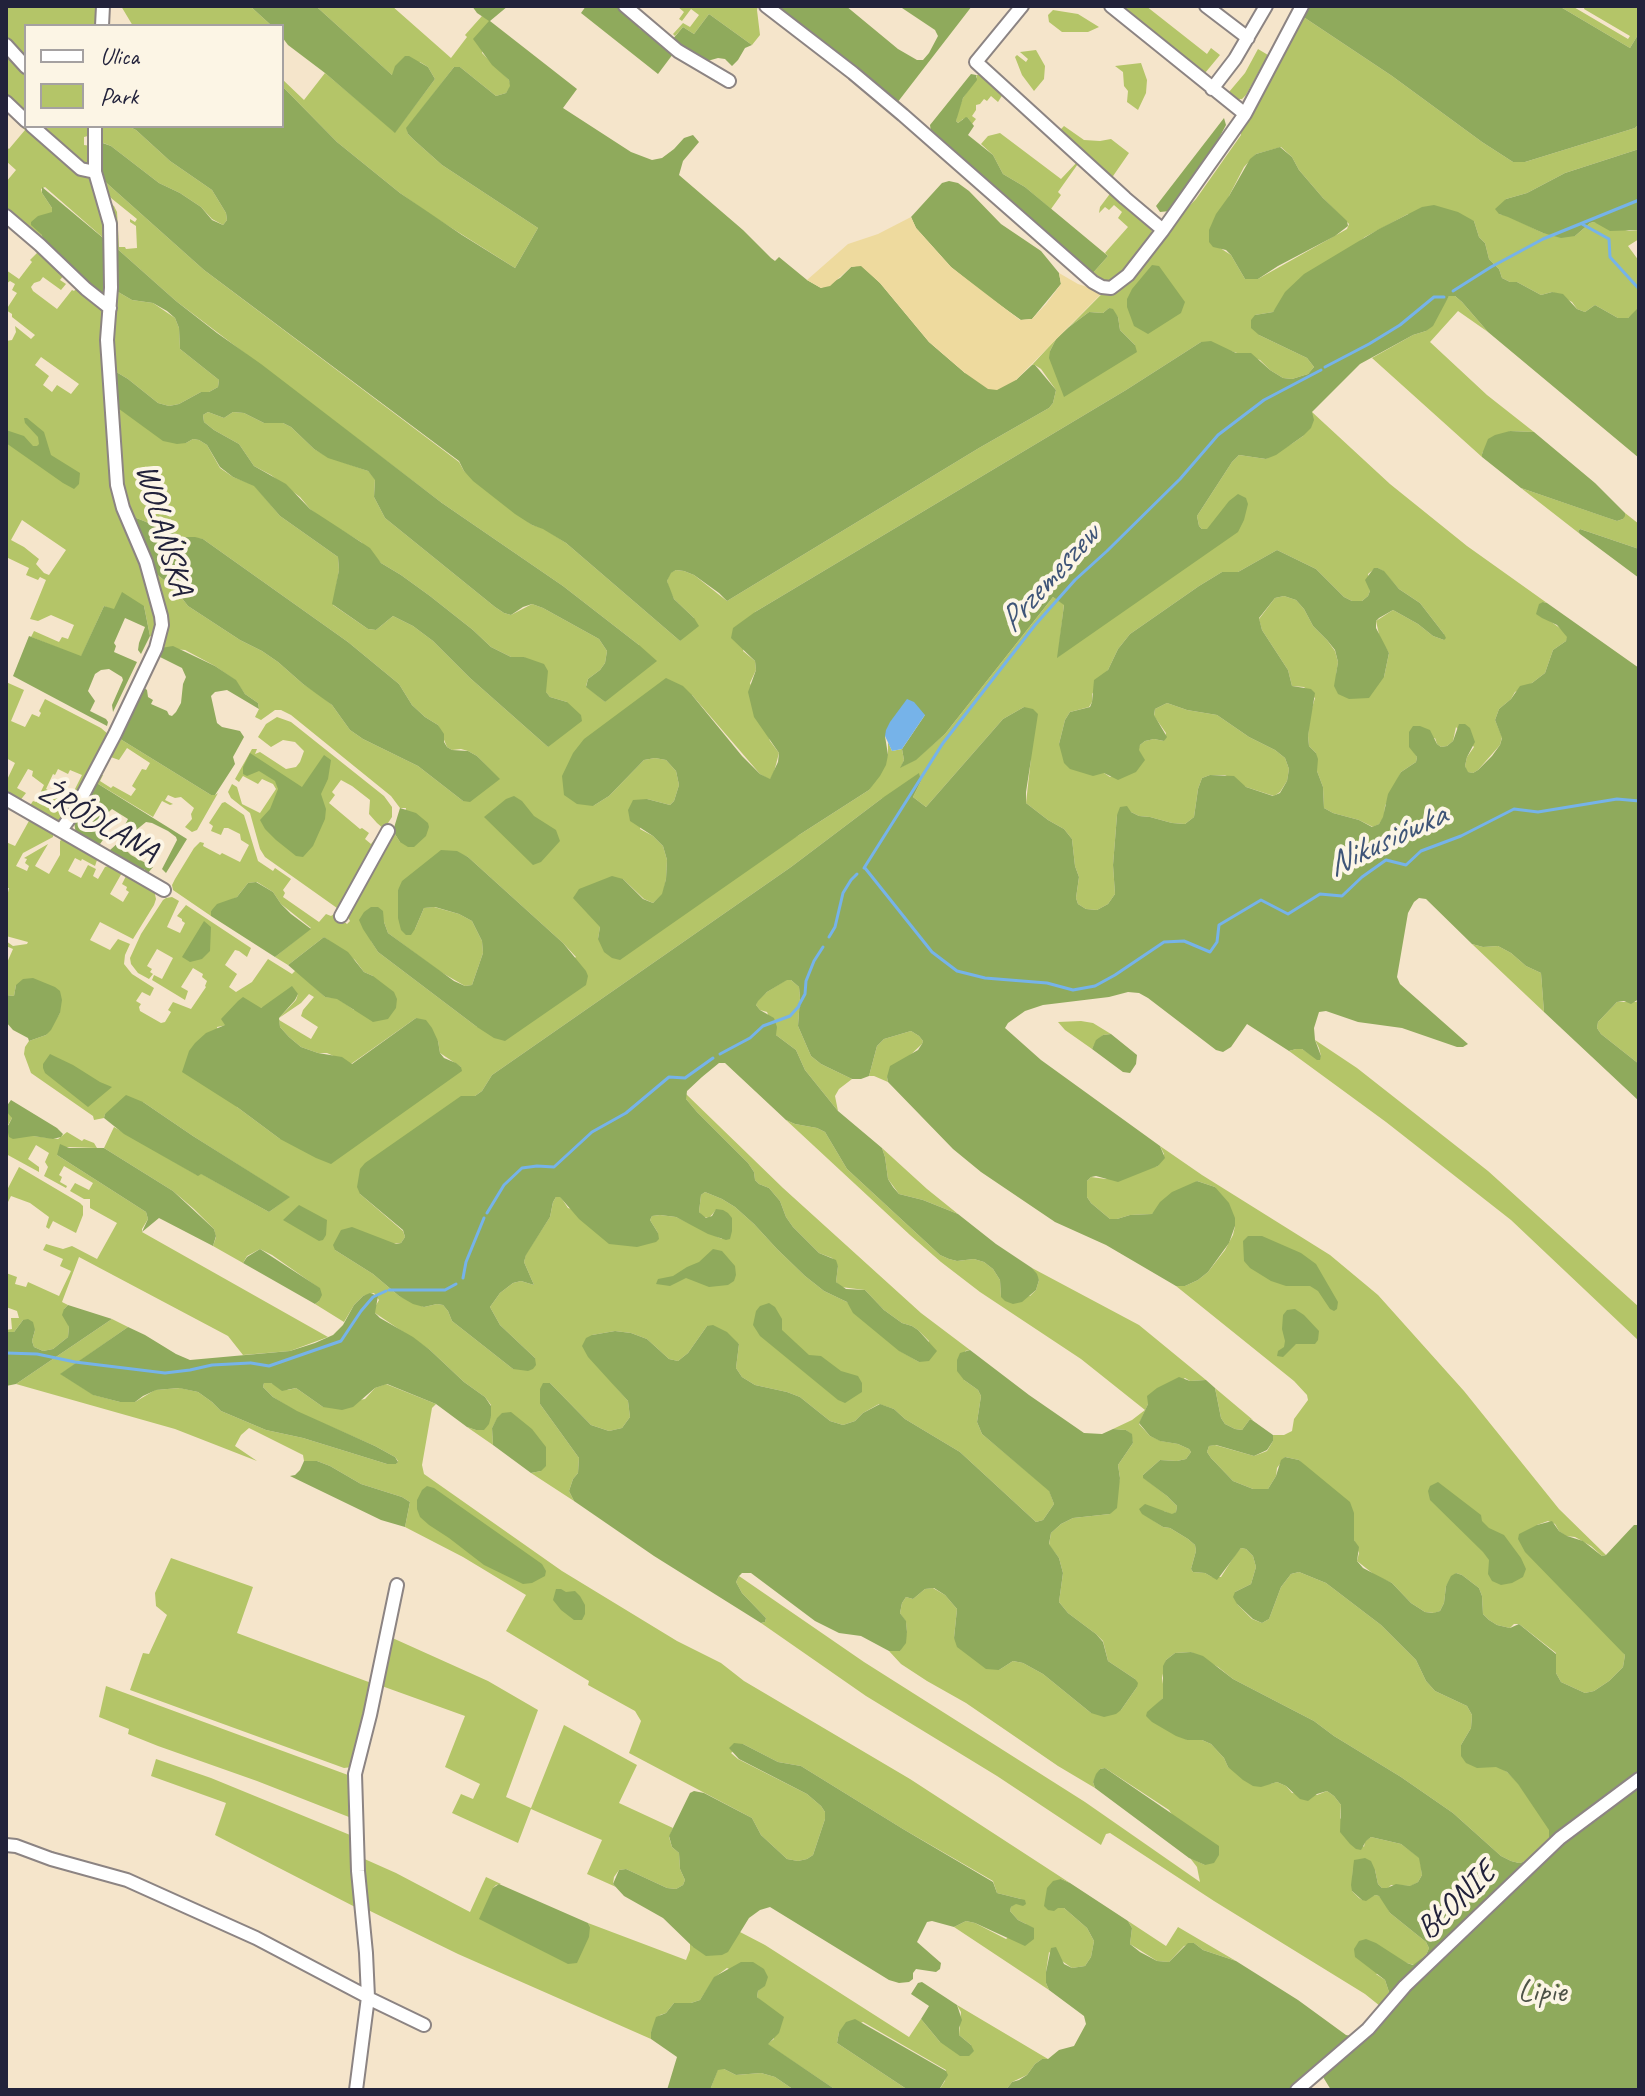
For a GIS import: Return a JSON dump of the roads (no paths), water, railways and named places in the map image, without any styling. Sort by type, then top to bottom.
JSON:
[{"type":"street","points":[[625,6],[678,51],[729,81]]},
{"type":"street","points":[[766,6],[853,73],[1093,282],[1105,288],[1111,288],[1128,275],[1245,114],[1302,6]]},
{"type":"street","points":[[1022,6],[976,62],[1163,230]]},
{"type":"street","points":[[1111,6],[1245,114]]},
{"type":"street","points":[[1206,6],[1248,38]]},
{"type":"street","points":[[1212,89],[1227,72],[1266,6]]},
{"type":"street","points":[[6,45],[24,65]]},
{"type":"street","points":[[6,102],[24,119]]},
{"type":"street","points":[[34,128],[81,169],[95,172]]},
{"type":"street","name":"WOLAŃSKA","points":[[61,830],[74,812],[115,734],[156,648],[162,625],[146,562],[123,508],[117,485],[108,350],[110,224],[95,172],[95,128]]},
{"type":"street","points":[[6,217],[110,308]]},
{"type":"street","name":"ŹRÓDLANA","points":[[6,799],[164,890]]},
{"type":"street","points":[[341,916],[388,831]]},
{"type":"street","points":[[356,2090],[368,1997],[358,1871],[355,1774],[397,1585]]},
{"type":"street","name":"BŁONIE","points":[[1297,2090],[1368,2029],[1405,1986],[1560,1838],[1639,1779]]},
{"type":"street","points":[[6,1845],[127,1880],[236,1928],[424,2025]]},
{"type":"water","points":[[907,699],[914,702],[925,715],[902,749],[892,751],[885,736],[886,730]]},
{"type":"waterway","name":"Przemeszew","points":[[1453,291],[1543,239],[1639,200]]},
{"type":"waterway","points":[[1582,224],[1609,239],[1610,257],[1639,289]]},
{"type":"waterway","name":"Przemeszew","points":[[1325,367],[1400,325],[1434,297],[1444,297]]},
{"type":"waterway","name":"Przemeszew","points":[[864,868],[943,743],[1035,625],[1075,580],[1180,479],[1218,435],[1264,400],[1321,370]]},
{"type":"waterway","name":"Nikusiówka","points":[[865,868],[932,952],[957,971],[985,978],[1047,983],[1073,990],[1095,986],[1164,942],[1184,941],[1210,952],[1217,942],[1219,925],[1261,900],[1288,914],[1320,894],[1342,896],[1386,860],[1406,865],[1421,851],[1461,836],[1514,809],[1538,812],[1617,799],[1639,801]]},
{"type":"waterway","name":"Przemeszew","points":[[829,937],[835,927],[843,893],[857,874]]},
{"type":"waterway","name":"Przemeszew","points":[[799,1005],[814,961],[823,947]]},
{"type":"waterway","name":"Przemeszew","points":[[720,1054],[750,1038],[763,1026],[790,1016],[799,1006]]},
{"type":"waterway","name":"Przemeszew","points":[[487,1213],[504,1185],[522,1168],[554,1167],[592,1132],[626,1113],[669,1077],[685,1078],[713,1058]]},
{"type":"waterway","name":"Przemeszew","points":[[463,1278],[466,1262],[484,1218]]},
{"type":"waterway","points":[[389,1290],[445,1290],[456,1284]]},
{"type":"waterway","points":[[251,1363],[269,1366],[341,1341],[373,1297],[386,1291]]},
{"type":"waterway","points":[[6,1353],[37,1354],[165,1373],[212,1365],[250,1363]]},
{"type":"park label","name":"Lipie","points":[[1542,1993]]}]
